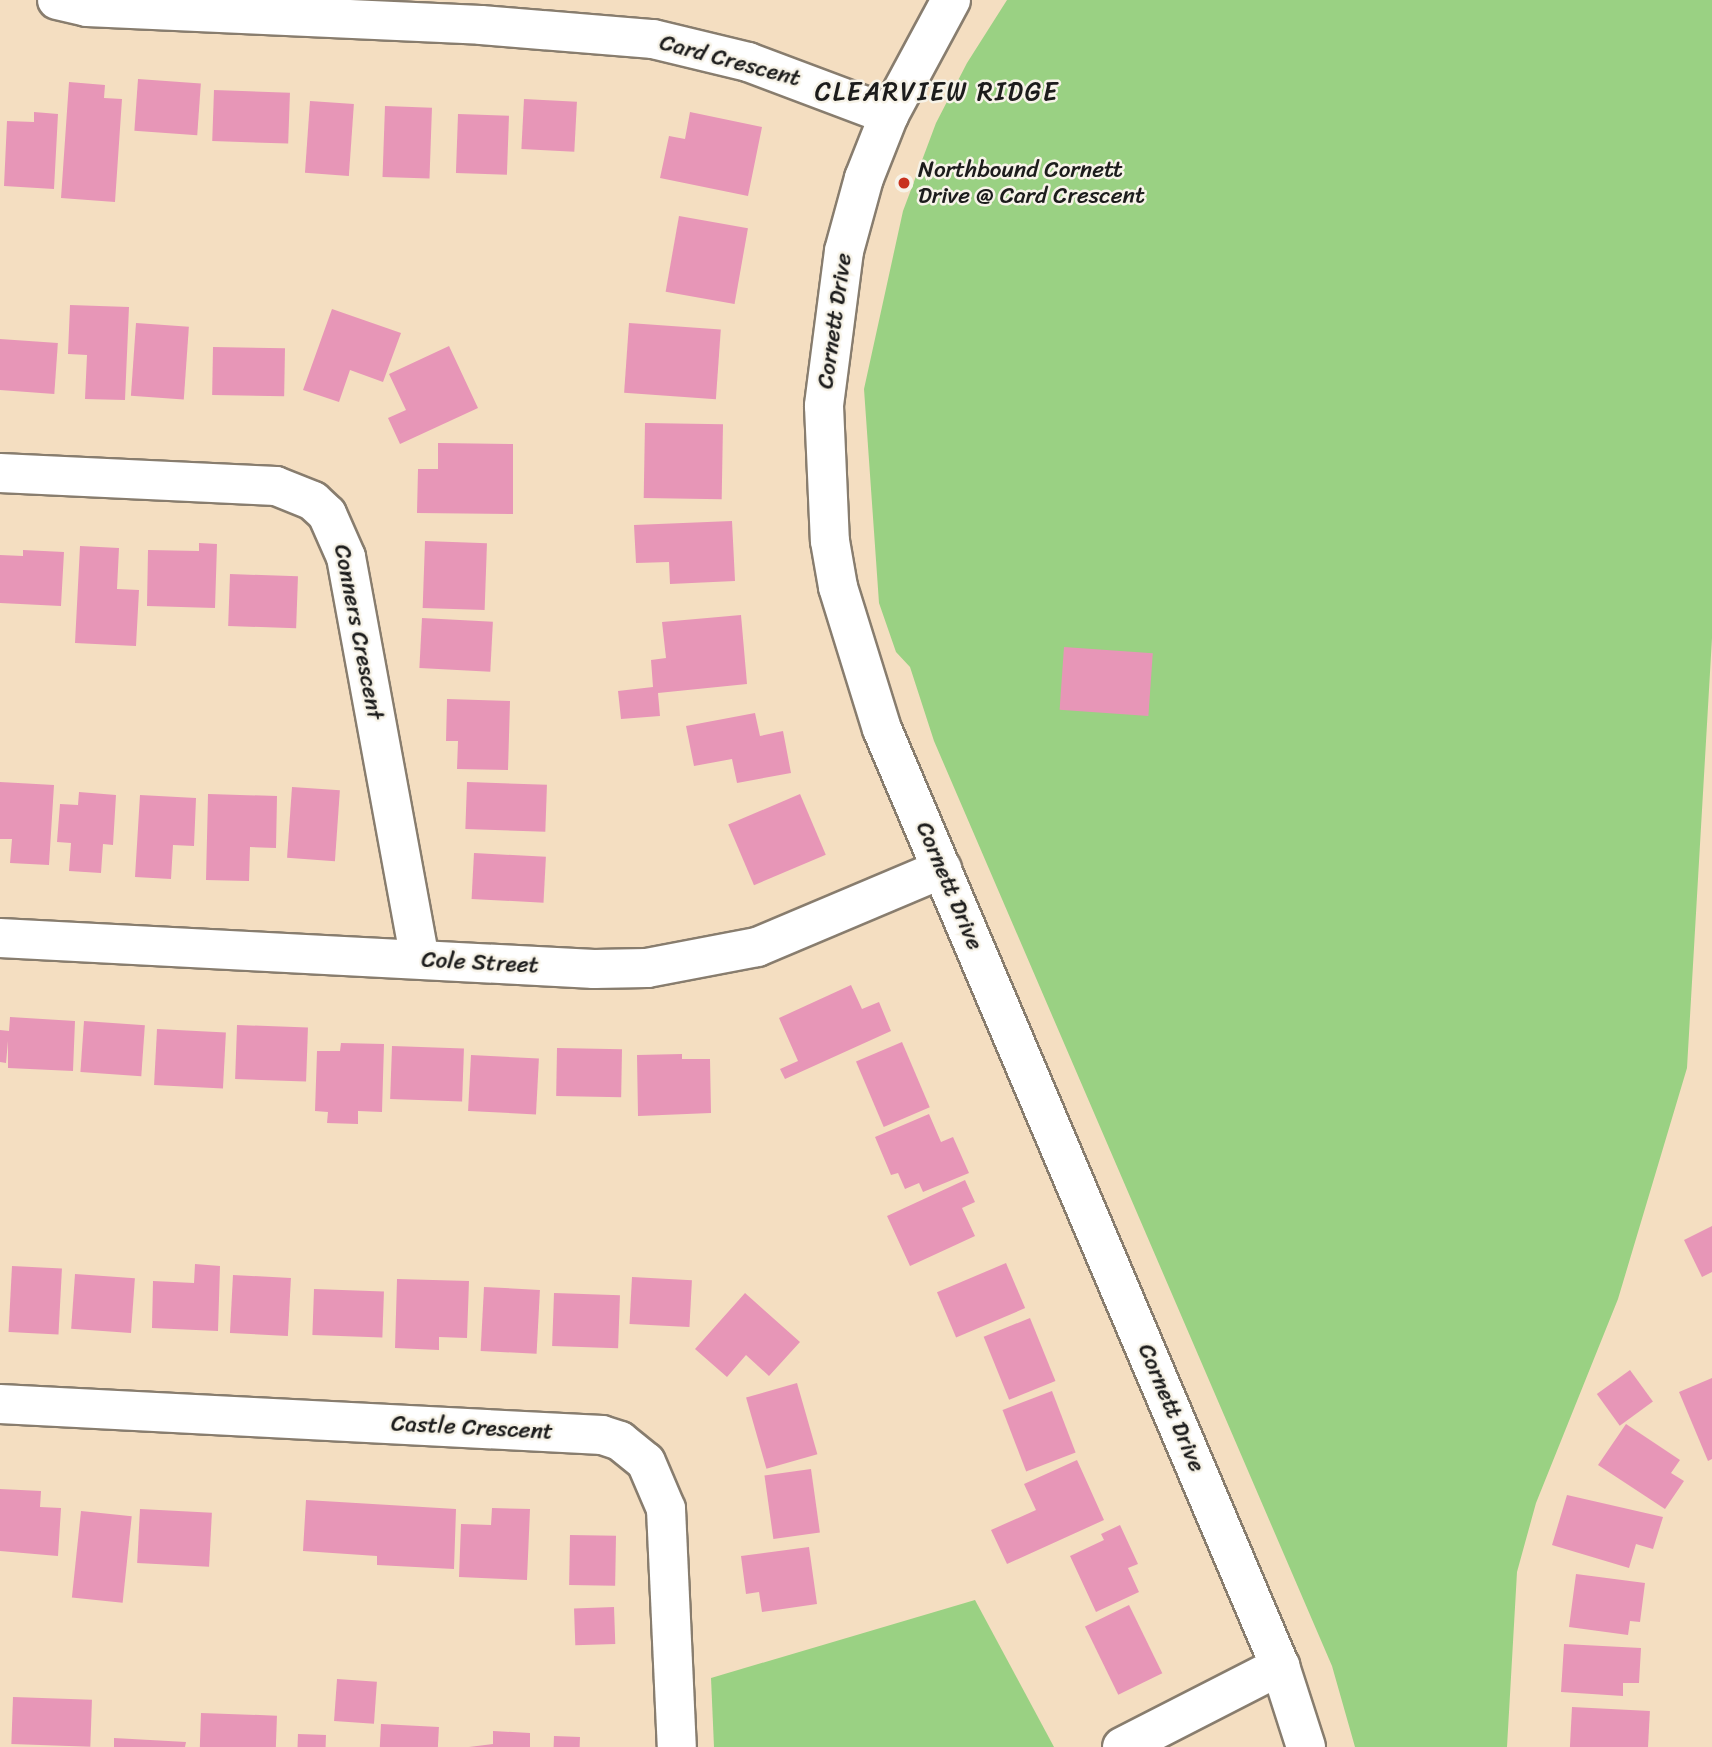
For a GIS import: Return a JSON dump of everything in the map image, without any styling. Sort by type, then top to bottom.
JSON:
[{"type":"street","name":"Card Crescent","points":[[57,0],[87,7],[481,12],[696,47],[846,95],[889,115]]},
{"type":"street","name":"Cornett Drive","points":[[951,0],[889,115],[864,178],[844,251],[824,406],[830,541],[852,641],[882,730],[1280,1666],[1306,1747]]},
{"type":"street","name":"Conners Crescent","points":[[0,473],[276,486],[303,496],[327,514],[346,557],[419,959]]},
{"type":"street","name":"Cole Street","points":[[0,938],[594,970],[700,961],[757,947],[942,869]]},
{"type":"street","name":"Castle Crescent","points":[[0,1404],[602,1435],[620,1441],[646,1462],[666,1509],[677,1747]]},
{"type":"street","points":[[1122,1747],[1280,1666]]},
{"type":"green space","points":[[1007,0],[1712,0],[1712,638],[1687,1068],[1618,1299],[1536,1503],[1517,1572],[1507,1747],[1355,1747],[1332,1666],[934,741],[910,667],[896,652],[879,603],[864,389],[903,211],[936,123],[967,63]]},
{"type":"green space","points":[[975,1600],[1054,1747],[714,1747],[711,1678]]},
{"type":"building","points":[[138,79],[201,83],[197,135],[134,131]]},
{"type":"building","points":[[69,82],[105,85],[104,98],[122,99],[115,202],[61,198]]},
{"type":"building","points":[[214,90],[290,93],[288,144],[212,141]]},
{"type":"building","points":[[524,99],[577,102],[574,152],[521,149]]},
{"type":"building","points":[[310,101],[354,104],[349,176],[305,173]]},
{"type":"building","points":[[385,106],[432,108],[429,179],[383,177]]},
{"type":"building","points":[[34,112],[58,114],[54,189],[4,186],[7,121],[34,122]]},
{"type":"building","points":[[690,112],[762,127],[748,196],[660,178],[669,136],[685,139]]},
{"type":"building","points":[[458,114],[509,116],[507,175],[456,173]]},
{"type":"building","points":[[679,216],[748,228],[735,304],[666,292]]},
{"type":"building","points":[[70,305],[129,307],[125,400],[85,399],[87,355],[68,354]]},
{"type":"building","points":[[332,309],[401,333],[383,382],[350,370],[339,402],[303,390]]},
{"type":"building","points":[[136,323],[189,327],[184,400],[131,396]]},
{"type":"building","points":[[629,323],[721,329],[716,399],[624,393]]},
{"type":"building","points":[[0,339],[58,343],[54,394],[0,390]]},
{"type":"building","points":[[449,346],[478,408],[400,444],[388,418],[406,410],[389,374]]},
{"type":"building","points":[[213,347],[285,348],[284,396],[212,395]]},
{"type":"building","points":[[645,423],[723,424],[722,499],[644,498]]},
{"type":"building","points":[[438,443],[513,444],[513,514],[417,513],[418,469],[438,469]]},
{"type":"building","points":[[732,521],[735,581],[670,584],[669,562],[636,563],[634,525]]},
{"type":"building","points":[[425,541],[487,543],[485,610],[423,608]]},
{"type":"building","points":[[199,543],[217,544],[215,608],[147,606],[148,550],[199,551]]},
{"type":"building","points":[[80,546],[119,548],[117,589],[139,590],[136,646],[75,643]]},
{"type":"building","points":[[23,550],[64,552],[61,606],[0,603],[0,555],[23,556]]},
{"type":"building","points":[[230,574],[298,576],[296,628],[228,626]]},
{"type":"building","points":[[741,615],[747,684],[658,693],[660,716],[621,719],[618,691],[653,687],[651,660],[666,658],[662,622]]},
{"type":"building","points":[[422,618],[493,622],[490,672],[419,668]]},
{"type":"building","points":[[1064,647],[1153,653],[1148,716],[1060,710]]},
{"type":"building","points":[[447,699],[510,701],[508,770],[457,769],[458,741],[446,741]]},
{"type":"building","points":[[755,713],[760,736],[783,731],[791,773],[737,783],[732,759],[694,766],[686,726]]},
{"type":"building","points":[[0,782],[54,785],[49,865],[10,863],[12,839],[0,839]]},
{"type":"building","points":[[467,782],[547,785],[545,832],[465,829]]},
{"type":"building","points":[[292,787],[340,790],[335,861],[287,858]]},
{"type":"building","points":[[79,792],[116,795],[113,845],[103,844],[101,873],[69,871],[71,843],[57,842],[60,804],[78,805]]},
{"type":"building","points":[[208,794],[277,796],[276,848],[250,847],[249,881],[206,880]]},
{"type":"building","points":[[800,794],[826,855],[754,885],[728,824]]},
{"type":"building","points":[[140,795],[196,798],[194,846],[173,845],[171,879],[135,877]]},
{"type":"building","points":[[474,853],[546,857],[543,903],[472,899]]},
{"type":"building","points":[[851,985],[862,1009],[879,1002],[891,1031],[785,1079],[780,1069],[798,1061],[779,1018]]},
{"type":"building","points":[[10,1017],[75,1021],[73,1071],[8,1068],[8,1041],[6,1063],[0,1062],[0,1030],[9,1031]]},
{"type":"building","points":[[84,1021],[145,1025],[141,1076],[80,1072]]},
{"type":"building","points":[[237,1025],[308,1027],[306,1081],[235,1079]]},
{"type":"building","points":[[157,1029],[226,1033],[223,1089],[154,1085]]},
{"type":"building","points":[[902,1042],[930,1107],[884,1127],[856,1062]]},
{"type":"building","points":[[341,1043],[384,1044],[382,1112],[358,1111],[358,1124],[327,1123],[328,1112],[315,1111],[317,1051],[340,1051]]},
{"type":"building","points":[[392,1046],[464,1049],[462,1101],[390,1099]]},
{"type":"building","points":[[557,1048],[622,1049],[621,1097],[556,1096]]},
{"type":"building","points":[[682,1054],[682,1059],[710,1059],[711,1113],[638,1116],[637,1055]]},
{"type":"building","points":[[471,1055],[539,1059],[536,1114],[468,1111]]},
{"type":"building","points":[[929,1114],[941,1142],[953,1137],[969,1173],[923,1192],[919,1183],[905,1189],[898,1173],[891,1175],[875,1137]]},
{"type":"building","points":[[965,1180],[975,1202],[962,1208],[975,1236],[910,1266],[887,1216]]},
{"type":"building","points":[[1712,1226],[1712,1272],[1702,1277],[1684,1240]]},
{"type":"building","points":[[1006,1263],[1025,1308],[956,1337],[937,1292]]},
{"type":"building","points":[[195,1264],[220,1266],[218,1331],[152,1328],[153,1281],[194,1283]]},
{"type":"building","points":[[12,1266],[62,1269],[58,1335],[9,1332]]},
{"type":"building","points":[[75,1274],[135,1278],[131,1333],[71,1329]]},
{"type":"building","points":[[233,1275],[291,1278],[288,1336],[230,1333]]},
{"type":"building","points":[[632,1277],[692,1280],[689,1327],[630,1324]]},
{"type":"building","points":[[397,1279],[469,1281],[467,1338],[439,1337],[439,1350],[395,1348]]},
{"type":"building","points":[[484,1287],[540,1290],[537,1354],[481,1351]]},
{"type":"building","points":[[314,1289],[384,1291],[382,1337],[312,1335]]},
{"type":"building","points":[[554,1293],[620,1295],[618,1348],[552,1346]]},
{"type":"building","points":[[745,1293],[800,1342],[769,1376],[746,1355],[727,1377],[695,1349]]},
{"type":"building","points":[[1030,1318],[1055,1381],[1009,1400],[984,1337]]},
{"type":"building","points":[[1630,1370],[1653,1402],[1620,1426],[1597,1394]]},
{"type":"building","points":[[1712,1378],[1712,1459],[1708,1461],[1679,1392]]},
{"type":"building","points":[[797,1383],[817,1454],[766,1469],[746,1398]]},
{"type":"building","points":[[1052,1391],[1076,1453],[1026,1472],[1003,1410]]},
{"type":"building","points":[[1626,1424],[1680,1460],[1671,1473],[1684,1481],[1665,1509],[1598,1465]]},
{"type":"building","points":[[1077,1460],[1104,1520],[1007,1564],[991,1530],[1036,1510],[1024,1484]]},
{"type":"building","points":[[811,1469],[820,1532],[773,1539],[764,1476]]},
{"type":"building","points":[[0,1489],[41,1491],[40,1507],[61,1508],[58,1556],[0,1551]]},
{"type":"building","points":[[1567,1495],[1663,1517],[1653,1549],[1636,1544],[1629,1568],[1552,1545]]},
{"type":"building","points":[[306,1500],[456,1509],[454,1569],[377,1565],[377,1556],[303,1551]]},
{"type":"building","points":[[492,1508],[530,1509],[527,1580],[459,1577],[461,1524],[491,1525]]},
{"type":"building","points":[[140,1509],[212,1513],[209,1567],[137,1563]]},
{"type":"building","points":[[81,1511],[132,1516],[123,1603],[72,1598]]},
{"type":"building","points":[[1120,1525],[1138,1564],[1128,1568],[1139,1592],[1096,1612],[1070,1556],[1104,1540],[1101,1534]]},
{"type":"building","points":[[570,1535],[616,1536],[615,1586],[569,1585]]},
{"type":"building","points":[[809,1547],[817,1604],[762,1612],[759,1592],[746,1594],[741,1556]]},
{"type":"building","points":[[1576,1574],[1645,1583],[1640,1622],[1630,1621],[1628,1635],[1569,1627]]},
{"type":"building","points":[[1129,1605],[1162,1673],[1118,1695],[1085,1626]]},
{"type":"building","points":[[614,1607],[615,1644],[575,1645],[574,1608]]},
{"type":"building","points":[[1564,1644],[1641,1648],[1639,1683],[1623,1683],[1623,1696],[1561,1692]]},
{"type":"building","points":[[337,1679],[377,1682],[374,1724],[334,1721]]},
{"type":"building","points":[[13,1697],[92,1700],[90,1747],[11,1744]]},
{"type":"building","points":[[1572,1707],[1650,1711],[1648,1747],[1570,1747]]},
{"type":"building","points":[[201,1713],[277,1716],[276,1747],[200,1747]]},
{"type":"building","points":[[381,1724],[439,1727],[438,1747],[380,1747]]},
{"type":"building","points":[[493,1731],[530,1733],[530,1747],[469,1747],[493,1744]]},
{"type":"building","points":[[298,1734],[326,1735],[326,1747],[298,1747]]},
{"type":"building","points":[[554,1736],[580,1737],[580,1747],[554,1747]]},
{"type":"building","points":[[114,1738],[186,1742],[185,1747],[114,1747]]},
{"type":"place","name":"Northbound Cornett Drive @ Card Crescent","points":[[904,183]]},
{"type":"district","name":"CLEARVIEW RIDGE","points":[[937,92]]}]
